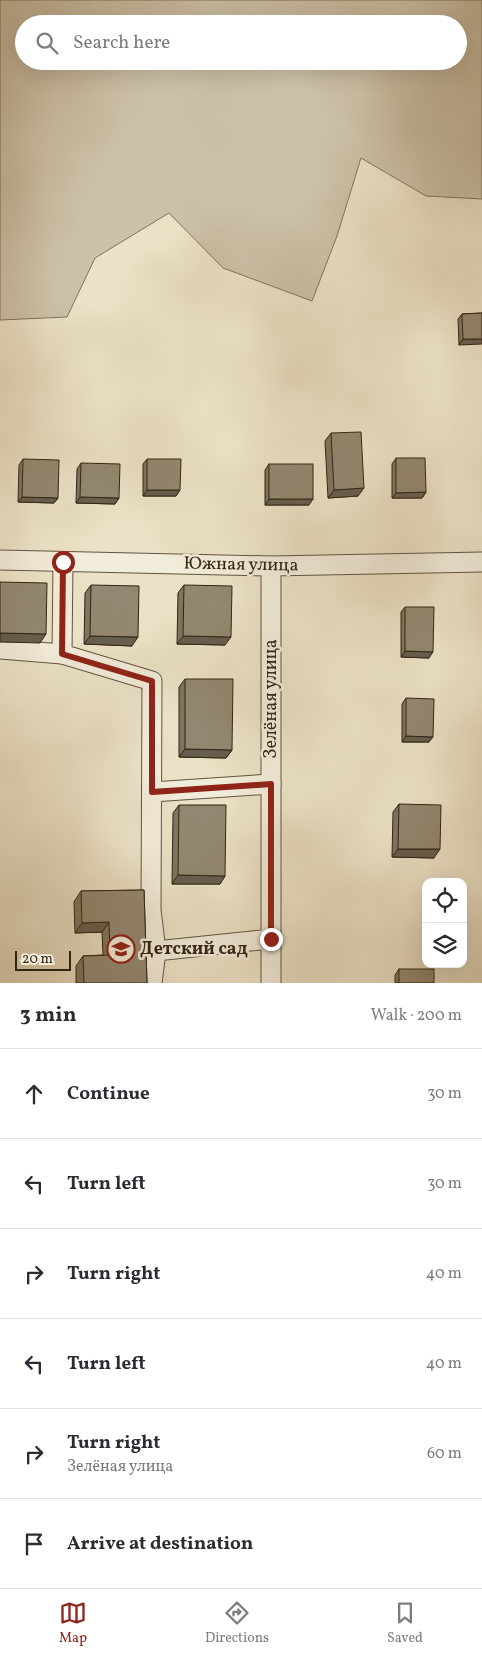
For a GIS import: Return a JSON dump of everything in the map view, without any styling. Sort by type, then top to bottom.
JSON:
[{"type":"street","name":"Южная улица","points":[[0,560],[271,566],[482,562]]},
{"type":"street","points":[[62,654],[63,562]]},
{"type":"street","name":"Зелёная улица","points":[[271,566],[271,983]]},
{"type":"street","points":[[0,650],[62,654],[152,681],[151,910],[156,951],[152,983]]},
{"type":"street","points":[[152,792],[271,784]]},
{"type":"street","points":[[156,951],[271,939]]},
{"type":"shaded area","points":[[0,0],[482,0],[482,199],[426,196],[361,158],[337,236],[312,301],[223,268],[169,213],[95,258],[67,317],[0,320]]},
{"type":"building","points":[[482,313],[482,339],[463,339],[462,314]]},
{"type":"building","points":[[361,432],[364,488],[334,490],[331,433]]},
{"type":"building","points":[[396,458],[425,458],[426,492],[396,493]]},
{"type":"building","points":[[23,459],[59,460],[58,498],[22,497]]},
{"type":"building","points":[[147,459],[181,459],[180,490],[147,490]]},
{"type":"building","points":[[81,463],[120,464],[119,498],[80,497]]},
{"type":"building","points":[[269,464],[313,464],[313,499],[269,499]]},
{"type":"building","points":[[0,582],[47,583],[46,634],[0,633]]},
{"type":"building","points":[[91,585],[139,586],[138,637],[90,636]]},
{"type":"building","points":[[184,585],[232,586],[231,637],[183,636]]},
{"type":"building","points":[[405,607],[434,607],[433,652],[405,651]]},
{"type":"building","points":[[185,679],[233,679],[232,750],[185,749]]},
{"type":"building","points":[[406,698],[434,699],[433,737],[406,736]]},
{"type":"building","points":[[399,804],[441,805],[440,849],[398,849]]},
{"type":"building","points":[[179,805],[226,805],[225,876],[178,875]]},
{"type":"building","name":"Детский сад","points":[[144,890],[147,983],[84,983],[83,956],[110,955],[109,922],[82,923],[81,891]]},
{"type":"building","points":[[399,969],[434,969],[434,983],[399,983]]},
{"type":"place","name":"Детский сад","points":[[121,949]]},
{"type":"route","points":[[63,562],[62,654],[152,681],[152,792],[271,784],[271,939]]}]
